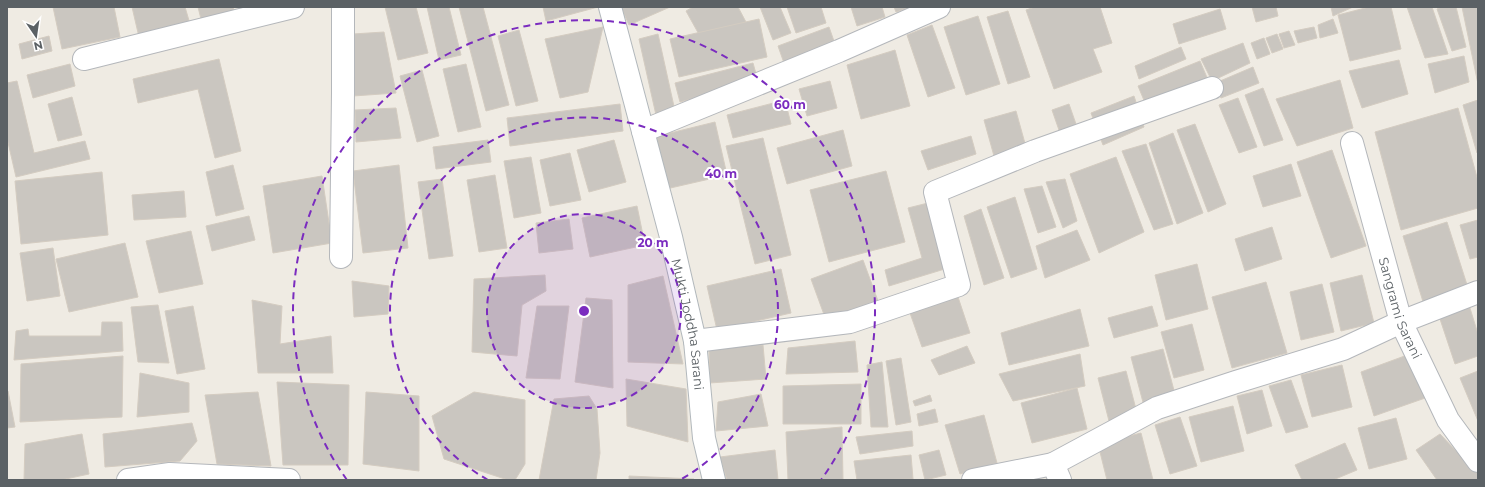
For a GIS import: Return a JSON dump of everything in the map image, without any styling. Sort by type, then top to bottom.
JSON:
[{"type":"street","points":[[84,60],[293,7]]},
{"type":"street","points":[[341,257],[343,7]]},
{"type":"street","name":"Mukti Joddha Sarani","points":[[610,7],[672,237],[696,341],[704,438],[714,480]]},
{"type":"street","points":[[643,131],[839,51],[939,7]]},
{"type":"street","points":[[696,341],[850,322],[959,285],[935,192],[1035,151],[1212,88]]},
{"type":"street","name":"Sangrami Sarani","points":[[1352,143],[1401,322],[1448,420],[1478,461]]},
{"type":"street","points":[[973,480],[1056,472],[1157,408],[1343,349],[1401,322],[1478,292]]},
{"type":"street","points":[[128,480],[170,474],[289,480]]},
{"type":"building","points":[[53,7],[114,7],[120,37],[62,49]]},
{"type":"building","points":[[132,7],[185,7],[190,24],[139,37]]},
{"type":"building","points":[[198,7],[233,7],[234,11],[201,19]]},
{"type":"building","points":[[385,7],[416,7],[428,53],[398,60]]},
{"type":"building","points":[[427,7],[449,7],[461,55],[439,60]]},
{"type":"building","points":[[459,7],[483,7],[509,105],[486,111]]},
{"type":"building","points":[[543,7],[598,7],[546,21]]},
{"type":"building","points":[[621,7],[670,7],[629,25]]},
{"type":"building","points":[[693,7],[738,7],[747,24],[706,47],[686,11]]},
{"type":"building","points":[[760,7],[780,7],[791,33],[773,40]]},
{"type":"building","points":[[787,7],[821,7],[826,23],[796,33]]},
{"type":"building","points":[[851,7],[882,7],[885,17],[857,26]]},
{"type":"building","points":[[894,7],[911,7],[896,12]]},
{"type":"building","points":[[1035,7],[1100,7],[1112,43],[1093,49],[1102,72],[1054,89],[1026,10]]},
{"type":"building","points":[[1252,7],[1276,7],[1278,16],[1256,22]]},
{"type":"building","points":[[1331,7],[1353,7],[1333,16]]},
{"type":"building","points":[[1369,7],[1391,7],[1401,49],[1350,61],[1338,15]]},
{"type":"building","points":[[1407,7],[1432,7],[1448,54],[1425,58]]},
{"type":"building","points":[[1442,7],[1456,7],[1466,47],[1452,51],[1437,9]]},
{"type":"building","points":[[1462,7],[1477,7],[1478,84]]},
{"type":"building","points":[[1220,9],[1226,29],[1179,44],[1173,24]]},
{"type":"building","points":[[1008,11],[1030,77],[1008,84],[987,17]]},
{"type":"building","points":[[978,16],[1000,84],[966,95],[944,27]]},
{"type":"building","points":[[759,19],[767,57],[679,77],[670,39]]},
{"type":"building","points":[[1333,19],[1338,33],[1320,38],[1318,25]]},
{"type":"building","points":[[932,25],[955,88],[928,97],[907,35]]},
{"type":"building","points":[[603,27],[588,92],[560,98],[545,39]]},
{"type":"building","points":[[829,27],[835,44],[784,63],[778,46]]},
{"type":"building","points":[[1314,27],[1317,38],[1298,43],[1294,31]]},
{"type":"building","points":[[519,30],[538,101],[516,106],[498,36]]},
{"type":"building","points":[[1289,31],[1295,45],[1284,48],[1279,34]]},
{"type":"building","points":[[384,32],[396,93],[353,96],[353,34]]},
{"type":"building","points":[[658,34],[675,111],[656,115],[639,39]]},
{"type":"building","points":[[1277,34],[1283,49],[1272,53],[1266,38]]},
{"type":"building","points":[[49,36],[52,51],[22,59],[19,44]]},
{"type":"building","points":[[1264,38],[1270,54],[1257,59],[1251,43]]},
{"type":"building","points":[[1243,43],[1250,63],[1212,81],[1201,59]]},
{"type":"building","points":[[1181,47],[1186,59],[1139,79],[1135,66]]},
{"type":"building","points":[[895,50],[910,106],[861,119],[847,65]]},
{"type":"building","points":[[1464,56],[1469,82],[1435,93],[1428,64]]},
{"type":"building","points":[[219,59],[241,151],[215,158],[198,89],[138,103],[133,79]]},
{"type":"building","points":[[1399,60],[1408,94],[1362,108],[1349,71]]},
{"type":"building","points":[[1200,61],[1208,80],[1146,105],[1138,86]]},
{"type":"building","points":[[753,63],[758,81],[680,102],[675,83]]},
{"type":"building","points":[[70,64],[75,86],[33,98],[27,75]]},
{"type":"building","points":[[466,64],[481,127],[458,132],[443,69]]},
{"type":"building","points":[[1253,67],[1259,83],[1221,98],[1213,84]]},
{"type":"building","points":[[422,70],[439,136],[417,142],[400,76]]},
{"type":"building","points":[[1340,80],[1353,128],[1297,146],[1276,99]]},
{"type":"building","points":[[17,81],[34,153],[85,141],[90,159],[16,177],[7,138],[7,83]]},
{"type":"building","points":[[830,81],[837,108],[807,116],[799,89]]},
{"type":"building","points":[[1263,88],[1283,140],[1264,146],[1245,95]]},
{"type":"building","points":[[1134,96],[1144,127],[1103,145],[1091,113]]},
{"type":"building","points":[[72,97],[82,135],[58,141],[48,104]]},
{"type":"building","points":[[1238,98],[1257,147],[1239,153],[1219,105]]},
{"type":"building","points":[[785,100],[791,124],[733,138],[727,115]]},
{"type":"building","points":[[1478,100],[1478,152],[1477,153],[1463,105]]},
{"type":"building","points":[[620,104],[623,131],[510,146],[507,118]]},
{"type":"building","points":[[1069,104],[1077,127],[1060,133],[1052,110]]},
{"type":"building","points":[[396,108],[401,138],[356,142],[355,110]]},
{"type":"building","points":[[1458,108],[1478,181],[1478,208],[1401,230],[1375,132]]},
{"type":"building","points":[[1016,111],[1026,147],[994,156],[984,120]]},
{"type":"building","points":[[715,122],[727,175],[666,189],[654,137]]},
{"type":"building","points":[[1195,124],[1226,204],[1208,212],[1177,130]]},
{"type":"building","points":[[843,130],[852,166],[787,184],[777,148]]},
{"type":"building","points":[[1173,133],[1203,213],[1177,224],[1149,143]]},
{"type":"building","points":[[971,136],[976,154],[928,170],[921,151]]},
{"type":"building","points":[[763,138],[791,255],[755,264],[726,146]]},
{"type":"building","points":[[488,140],[491,162],[436,169],[433,147]]},
{"type":"building","points":[[614,140],[626,182],[589,192],[577,150]]},
{"type":"building","points":[[1146,144],[1173,224],[1154,230],[1122,151]]},
{"type":"building","points":[[1332,150],[1366,246],[1331,258],[1297,162]]},
{"type":"building","points":[[570,153],[581,200],[550,206],[540,160]]},
{"type":"building","points":[[531,157],[541,213],[514,218],[504,161]]},
{"type":"building","points":[[1116,157],[1144,232],[1099,253],[1070,174]]},
{"type":"building","points":[[1291,164],[1301,196],[1263,207],[1253,176]]},
{"type":"building","points":[[233,165],[244,209],[216,216],[206,172]]},
{"type":"building","points":[[399,165],[408,248],[363,253],[353,171]]},
{"type":"building","points":[[886,171],[905,242],[829,262],[810,190]]},
{"type":"building","points":[[102,172],[108,235],[21,244],[15,181]]},
{"type":"building","points":[[495,175],[507,248],[479,252],[467,180]]},
{"type":"building","points":[[322,176],[332,243],[273,253],[263,186]]},
{"type":"building","points":[[442,179],[453,256],[429,259],[418,182]]},
{"type":"building","points":[[1065,179],[1077,221],[1063,228],[1046,182]]},
{"type":"building","points":[[1042,186],[1056,227],[1038,233],[1024,189]]},
{"type":"building","points":[[184,191],[186,217],[134,220],[132,195]]},
{"type":"building","points":[[1015,197],[1037,269],[1011,278],[987,207]]},
{"type":"building","points":[[928,203],[948,268],[889,286],[885,270],[922,258],[908,208]]},
{"type":"building","points":[[637,206],[645,245],[590,257],[582,218]]},
{"type":"building","points":[[981,209],[1004,278],[984,285],[964,216]]},
{"type":"building","points":[[249,216],[255,240],[212,251],[206,226]]},
{"type":"building","points":[[569,219],[573,249],[539,253],[536,223]]},
{"type":"building","points":[[1478,220],[1478,257],[1470,259],[1460,225]]},
{"type":"building","points":[[1447,222],[1469,291],[1424,305],[1403,236]]},
{"type":"building","points":[[1272,227],[1282,259],[1245,271],[1235,239]]},
{"type":"building","points":[[1077,230],[1090,260],[1045,278],[1036,246]]},
{"type":"building","points":[[191,231],[203,284],[159,293],[146,241]]},
{"type":"building","points":[[125,243],[138,297],[69,312],[56,259]]},
{"type":"building","points":[[53,248],[60,296],[27,301],[20,253]]},
{"type":"building","points":[[863,260],[878,301],[826,320],[811,279]]},
{"type":"building","points":[[1197,264],[1208,309],[1166,320],[1155,275]]},
{"type":"building","points":[[781,269],[791,313],[717,330],[707,286]]},
{"type":"building","points":[[545,275],[546,291],[522,305],[517,356],[472,352],[474,279]]},
{"type":"building","points":[[1362,275],[1374,323],[1341,331],[1330,283]]},
{"type":"building","points":[[663,276],[683,364],[628,362],[628,285]]},
{"type":"building","points":[[352,281],[389,286],[388,314],[354,317]]},
{"type":"building","points":[[1266,282],[1287,353],[1232,368],[1212,297]]},
{"type":"building","points":[[1322,284],[1334,332],[1301,340],[1290,292]]},
{"type":"building","points":[[958,297],[970,333],[922,347],[910,313]]},
{"type":"building","points":[[586,298],[612,300],[613,388],[575,382]]},
{"type":"building","points":[[252,300],[282,306],[280,344],[331,336],[333,373],[258,373]]},
{"type":"building","points":[[158,305],[169,363],[138,362],[131,307]]},
{"type":"building","points":[[1469,305],[1478,334],[1478,356],[1455,364],[1439,316]]},
{"type":"building","points":[[193,306],[205,369],[177,374],[165,311]]},
{"type":"building","points":[[537,306],[569,306],[560,379],[526,378]]},
{"type":"building","points":[[1152,306],[1158,326],[1114,338],[1108,318]]},
{"type":"building","points":[[1080,309],[1089,346],[1009,365],[1001,333]]},
{"type":"building","points":[[102,322],[122,322],[123,351],[14,360],[16,331],[28,329],[29,336],[101,336]]},
{"type":"building","points":[[1192,324],[1204,370],[1174,378],[1161,332]]},
{"type":"building","points":[[855,341],[858,372],[786,374],[788,348]]},
{"type":"building","points":[[763,345],[766,379],[710,383],[709,349]]},
{"type":"building","points":[[967,346],[975,363],[939,375],[931,360]]},
{"type":"building","points":[[1163,349],[1176,398],[1144,406],[1131,357]]},
{"type":"building","points":[[1080,354],[1085,386],[1013,401],[999,374]]},
{"type":"building","points":[[1410,354],[1428,397],[1374,416],[1361,372]]},
{"type":"building","points":[[123,356],[122,417],[20,422],[21,364]]},
{"type":"building","points":[[901,358],[911,422],[896,425],[886,361]]},
{"type":"building","points":[[882,362],[888,427],[871,427],[867,365]]},
{"type":"building","points":[[1342,365],[1352,407],[1312,417],[1301,375]]},
{"type":"building","points":[[1126,371],[1137,413],[1109,421],[1098,378]]},
{"type":"building","points":[[1478,371],[1478,421],[1460,378]]},
{"type":"building","points":[[140,373],[189,383],[189,412],[137,417]]},
{"type":"building","points":[[626,379],[686,389],[688,442],[627,426]]},
{"type":"building","points":[[1291,380],[1308,427],[1286,433],[1269,386]]},
{"type":"building","points":[[277,382],[349,385],[348,465],[283,465]]},
{"type":"building","points":[[861,384],[861,424],[783,424],[783,386]]},
{"type":"building","points":[[1077,388],[1087,429],[1032,443],[1021,403]]},
{"type":"building","points":[[1262,390],[1272,426],[1247,434],[1237,396]]},
{"type":"building","points":[[8,391],[15,427],[7,428],[7,392]]},
{"type":"building","points":[[258,392],[271,466],[217,464],[205,395]]},
{"type":"building","points":[[366,392],[419,396],[419,471],[363,464]]},
{"type":"building","points":[[474,392],[525,400],[525,464],[515,480],[508,480],[444,459],[432,416]]},
{"type":"building","points":[[761,394],[768,426],[716,431],[718,402]]},
{"type":"building","points":[[930,395],[932,401],[915,406],[913,401]]},
{"type":"building","points":[[589,396],[597,409],[600,453],[596,480],[539,480],[554,399]]},
{"type":"building","points":[[1233,406],[1244,451],[1201,462],[1189,417]]},
{"type":"building","points":[[935,409],[938,422],[919,426],[917,414]]},
{"type":"building","points":[[984,415],[997,463],[960,474],[945,425]]},
{"type":"building","points":[[1180,417],[1197,466],[1170,474],[1155,425]]},
{"type":"building","points":[[1396,418],[1407,459],[1369,469],[1358,428]]},
{"type":"building","points":[[192,423],[197,441],[180,461],[105,467],[103,434]]},
{"type":"building","points":[[842,427],[843,480],[788,480],[786,432]]},
{"type":"building","points":[[912,431],[913,446],[860,454],[856,437]]},
{"type":"building","points":[[1141,433],[1153,480],[1107,480],[1098,444]]},
{"type":"building","points":[[82,434],[89,474],[61,480],[24,480],[25,444]]},
{"type":"building","points":[[1440,434],[1478,474],[1478,480],[1437,480],[1416,450]]},
{"type":"building","points":[[1345,443],[1357,470],[1333,480],[1302,480],[1295,465]]},
{"type":"building","points":[[775,450],[778,480],[727,480],[720,457]]},
{"type":"building","points":[[939,450],[946,475],[925,480],[919,455]]},
{"type":"building","points":[[911,455],[913,479],[857,480],[854,461]]},
{"type":"building","points":[[629,476],[694,479],[694,480],[629,480]]}]
